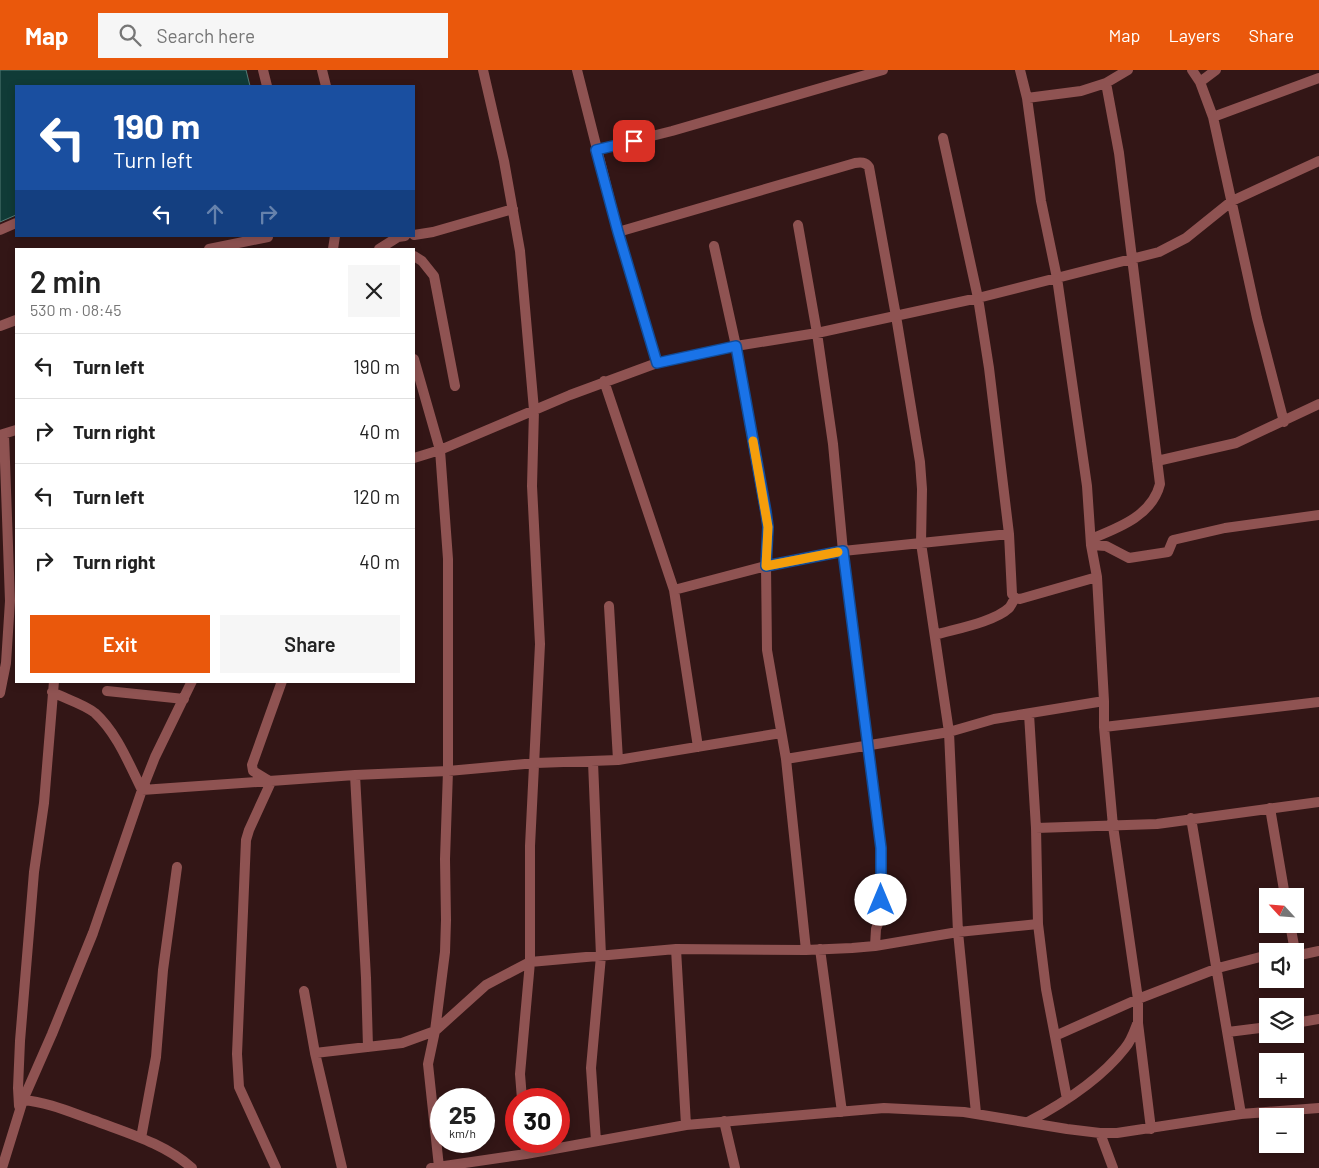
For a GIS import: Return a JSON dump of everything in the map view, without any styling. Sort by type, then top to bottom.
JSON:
[{"type":"street","points":[[263,70],[267,85]]},
{"type":"street","points":[[322,70],[326,85]]},
{"type":"street","points":[[483,70],[504,161],[520,251],[534,410],[532,486],[540,644],[536,763],[530,846],[530,962],[520,1074],[521,1088]]},
{"type":"street","points":[[577,70],[618,232],[657,363]]},
{"type":"street","points":[[596,150],[672,132],[883,70]]},
{"type":"street","points":[[1020,70],[1027,98],[1041,201],[1057,278],[1087,486],[1091,542],[1097,577],[1104,727],[1113,826],[1138,998],[1138,1023],[1151,1129]]},
{"type":"street","points":[[1027,98],[1082,91],[1106,83],[1128,70]]},
{"type":"street","points":[[1192,70],[1200,82],[1213,117],[1257,318],[1284,422]]},
{"type":"street","points":[[1200,82],[1216,70]]},
{"type":"street","points":[[1213,117],[1319,78]]},
{"type":"street","points":[[1091,542],[1126,524],[1151,504],[1158,495],[1160,484],[1119,153],[1106,83]]},
{"type":"street","points":[[943,138],[978,298],[989,368],[1009,534],[1012,594],[1015,598]]},
{"type":"street","points":[[415,458],[440,450],[604,381],[657,363],[736,346],[817,333],[978,298],[1159,252],[1186,238],[1232,201],[1319,161]]},
{"type":"street","points":[[618,232],[861,162],[869,167],[920,462],[922,489],[921,543],[949,732],[958,932],[976,1113]]},
{"type":"street","points":[[415,235],[433,232],[513,209]]},
{"type":"street","points":[[0,230],[15,223]]},
{"type":"street","points":[[798,225],[817,333],[833,444],[843,551],[881,848],[882,913],[876,929],[875,946]]},
{"type":"street","points":[[214,248],[268,237]]},
{"type":"street","points":[[381,248],[398,237]]},
{"type":"street","points":[[714,246],[736,346],[768,527],[766,650],[786,758],[806,950]]},
{"type":"street","points":[[415,257],[422,261],[434,276],[455,386]]},
{"type":"street","points":[[0,326],[15,320]]},
{"type":"street","points":[[415,362],[440,450],[448,559],[448,771],[445,859],[445,952],[435,1031],[428,1064],[435,1167],[479,1164],[686,1125],[884,1108],[976,1113],[1100,1133],[1151,1129],[1241,1114],[1319,1108]]},
{"type":"street","points":[[604,381],[674,590],[698,747]]},
{"type":"street","points":[[1157,461],[1236,444],[1319,404]]},
{"type":"street","points":[[0,693],[6,663],[10,601],[2,434],[15,430]]},
{"type":"street","points":[[1091,542],[1106,546],[1129,558],[1149,556],[1168,552],[1173,540],[1225,528],[1319,515]]},
{"type":"street","points":[[674,590],[766,566],[843,551],[1009,534]]},
{"type":"street","points":[[1015,598],[1020,599],[1097,577]]},
{"type":"street","points":[[935,635],[978,623],[1000,614],[1009,608],[1015,598]]},
{"type":"street","points":[[609,606],[618,760]]},
{"type":"street","points":[[21,1105],[18,1088],[21,1031],[34,872],[44,803],[54,683]]},
{"type":"street","points":[[3,1167],[21,1105],[93,933],[142,790],[155,757],[191,683]]},
{"type":"street","points":[[271,782],[252,771],[252,765],[281,683]]},
{"type":"street","points":[[107,691],[184,699]]},
{"type":"street","points":[[52,692],[93,712],[106,724],[116,739],[142,790]]},
{"type":"street","points":[[786,758],[949,732],[994,719],[1104,701]]},
{"type":"street","points":[[1104,727],[1319,702]]},
{"type":"street","points":[[1029,714],[1036,828],[1038,924],[1046,989],[1067,1100]]},
{"type":"street","points":[[142,790],[354,775],[448,771],[536,763],[618,760],[781,733]]},
{"type":"street","points":[[593,762],[601,956],[591,1068],[596,1141]]},
{"type":"street","points":[[354,775],[366,978],[368,1047]]},
{"type":"street","points":[[271,782],[246,840],[237,1071],[239,1087],[276,1168]]},
{"type":"street","points":[[1036,828],[1157,824],[1319,802]]},
{"type":"street","points":[[1270,808],[1284,888]]},
{"type":"street","points":[[1191,818],[1218,968],[1241,1114]]},
{"type":"street","points":[[141,1138],[156,1057],[163,970],[177,867]]},
{"type":"street","points":[[315,1053],[402,1043],[435,1031],[486,985],[530,962],[676,950],[806,950],[875,946],[958,932],[1038,924]]},
{"type":"street","points":[[820,949],[842,1112]]},
{"type":"street","points":[[676,950],[686,1125]]},
{"type":"street","points":[[1304,953],[1319,951]]},
{"type":"street","points":[[1055,1036],[1138,998],[1218,968],[1259,957]]},
{"type":"street","points":[[304,991],[315,1053],[342,1168]]},
{"type":"street","points":[[1304,1021],[1319,1019]]},
{"type":"street","points":[[1028,1122],[1067,1100],[1114,1061],[1126,1047],[1138,1023]]},
{"type":"street","points":[[1228,1032],[1259,1027]]},
{"type":"street","points":[[21,1105],[44,1103],[141,1138],[178,1156],[192,1168]]},
{"type":"street","points":[[724,1121],[735,1168]]},
{"type":"street","points":[[1100,1133],[1112,1168]]},
{"type":"building","points":[[0,70],[246,70],[250,85],[15,85],[15,215],[0,222]]},
{"type":"slow traffic","points":[[753,441],[768,527],[766,566],[838,552]]},
{"type":"route","points":[[634,141],[596,150],[657,363],[736,346],[766,512],[768,527],[766,566],[843,551],[881,848],[881,900]]}]
